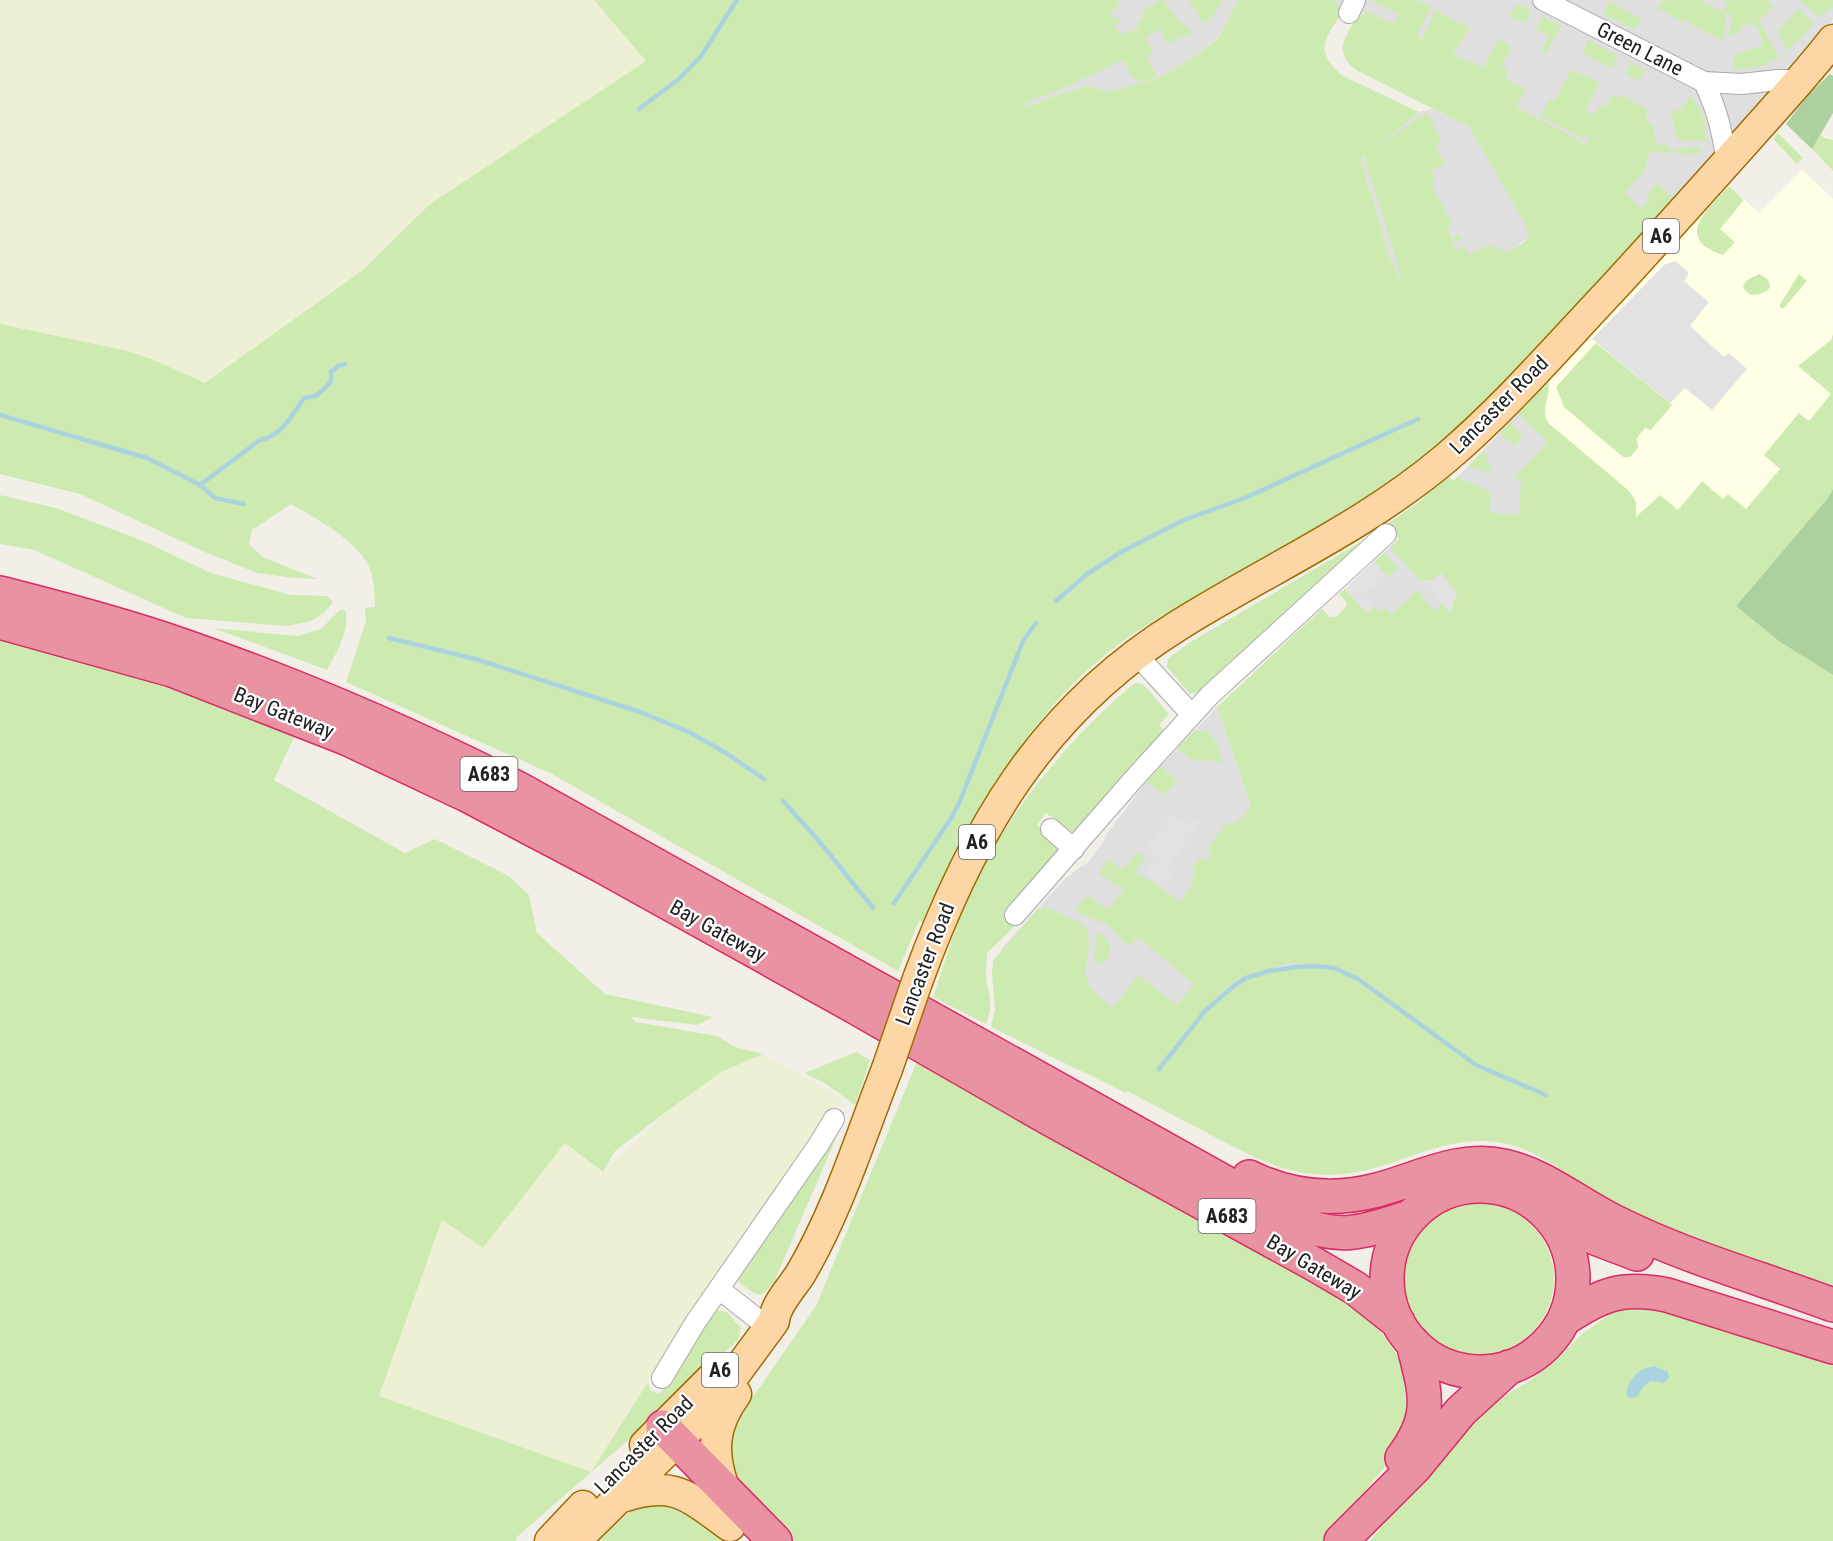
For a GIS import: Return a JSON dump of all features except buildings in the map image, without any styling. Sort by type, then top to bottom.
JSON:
[{"type":"highway","name":"Bay Gateway","points":[[0,593],[88,616],[182,645],[309,692],[462,760],[696,887],[1279,1213],[1317,1230],[1329,1233],[1357,1233],[1410,1217]]},
{"type":"highway","name":"Bay Gateway","points":[[0,622],[172,670],[338,734],[467,795],[602,866],[1050,1119],[1314,1264],[1355,1288],[1405,1333]]},
{"type":"highway","points":[[1091,1108],[1229,1167],[1265,1185],[1322,1198],[1349,1196],[1377,1190],[1440,1169],[1457,1166],[1489,1164],[1516,1169],[1534,1176],[1594,1212],[1640,1234],[1833,1305]]},
{"type":"highway","points":[[1340,1541],[1410,1447],[1425,1414],[1425,1393],[1405,1333],[1389,1296],[1388,1268],[1395,1241],[1410,1217],[1426,1203],[1444,1192],[1465,1186],[1486,1185],[1507,1189],[1527,1197],[1544,1210],[1595,1238],[1833,1318]]},
{"type":"highway","points":[[1405,1333],[1429,1356],[1448,1366],[1468,1371],[1489,1372],[1509,1367],[1527,1360],[1542,1349],[1555,1335],[1564,1319],[1571,1301],[1574,1281],[1567,1243],[1557,1225],[1544,1210]]},
{"type":"highway","points":[[1564,1319],[1601,1298],[1641,1289],[1833,1347]]},
{"type":"highway","points":[[1340,1541],[1415,1467],[1461,1411],[1509,1367]]},
{"type":"highway","points":[[664,1440],[724,1488],[775,1541]]},
{"type":"highway","points":[[664,1440],[693,1480],[738,1534]]},
{"type":"main road","name":"A6","points":[[1799,80],[1833,40]]},
{"type":"main road","name":"Lancaster Road","points":[[575,1541],[617,1498],[743,1346],[769,1321],[801,1273],[835,1204],[933,938],[959,878],[984,828],[1038,749],[1063,719],[1136,654],[1214,604],[1366,518],[1446,459],[1503,406],[1799,80]]},
{"type":"main road","points":[[724,1488],[717,1468],[716,1444],[720,1420],[724,1410],[790,1320],[802,1291],[801,1273]]},
{"type":"main road","name":"Lancaster Road","points":[[550,1541],[664,1440]]},
{"type":"main road","points":[[617,1498],[639,1491],[668,1489],[687,1496],[738,1534]]},
{"type":"street","name":"Green Lane","points":[[1543,0],[1704,82],[1741,84],[1799,80]]},
{"type":"street","name":"Green Lane","points":[[1704,82],[1721,124],[1726,163]]},
{"type":"street","points":[[1015,915],[1210,695],[1386,534]]},
{"type":"street","points":[[1136,654],[1192,715]]},
{"type":"street","points":[[1051,829],[1074,849]]},
{"type":"street","name":"Lancaster Road","points":[[662,1378],[834,1119]]},
{"type":"street","points":[[719,1289],[769,1321]]},
{"type":"shaded area","points":[[0,0],[594,0],[646,61],[429,205],[363,270],[205,383],[128,351],[0,324]]},
{"type":"shaded area","points":[[986,0],[1238,0],[1219,36],[1194,57],[1159,78],[1109,92],[1087,85],[1015,110]]},
{"type":"shaded area","points":[[1334,0],[1833,0],[1833,19],[1803,57],[1646,232],[1579,140],[1516,107],[1525,89],[1367,12],[1358,15],[1344,10]]},
{"type":"shaded area","points":[[1432,109],[1469,127],[1530,235],[1509,253],[1405,289],[1390,258],[1361,159],[1419,112]]},
{"type":"shaded area","points":[[1802,170],[1833,199],[1833,675],[1780,642],[1695,573],[1635,518],[1636,502],[1631,493],[1549,424],[1544,412],[1549,389],[1548,382],[1729,186],[1759,213]]},
{"type":"shaded area","points":[[1675,261],[1689,273],[1684,281],[1709,302],[1690,326],[1724,357],[1729,353],[1747,369],[1712,410],[1685,388],[1670,403],[1592,339],[1664,265]]},
{"type":"shaded area","points":[[1548,382],[1545,417],[1549,424],[1628,490],[1452,610],[1407,657],[1345,589],[1399,539]]},
{"type":"shaded area","points":[[1374,561],[1387,577],[1365,595],[1374,607],[1367,613],[1345,589]]},
{"type":"shaded area","points":[[1441,573],[1457,593],[1450,613],[1430,587],[1420,580],[1432,580]]},
{"type":"shaded area","points":[[1217,707],[1251,806],[1357,971],[1155,1063],[1001,949],[1065,879],[1087,864],[1106,838],[1105,836],[1147,781]]},
{"type":"shaded area","points":[[1171,814],[1183,823],[1189,816],[1200,824],[1170,864],[1178,870],[1165,888],[1144,873],[1156,856],[1145,848]]},
{"type":"shaded area","points":[[763,1054],[842,1098],[648,1382],[591,1472],[378,1396],[442,1219],[483,1248],[565,1143],[603,1172],[666,1112],[721,1072]]},
{"type":"green space","points":[[594,0],[1116,0],[1120,5],[1110,13],[1115,20],[1119,17],[1121,20],[1114,26],[1122,35],[1139,27],[1137,23],[1144,17],[1141,13],[1151,5],[1163,0],[1183,25],[1185,24],[1193,33],[1167,44],[1160,29],[1145,37],[1153,54],[1147,57],[1157,76],[1137,81],[1131,76],[1123,60],[1058,91],[1033,99],[1019,109],[1087,85],[1109,92],[1159,78],[1194,57],[1219,37],[1238,0],[1334,0],[1344,10],[1325,44],[1328,59],[1343,76],[1419,112],[1376,148],[1425,113],[1431,119],[1441,140],[1436,148],[1445,164],[1431,171],[1436,180],[1431,184],[1453,225],[1447,229],[1452,239],[1459,235],[1461,239],[1452,244],[1456,250],[1464,246],[1469,255],[1488,245],[1508,252],[1523,243],[1529,235],[1525,224],[1469,127],[1358,71],[1345,57],[1343,44],[1360,14],[1367,12],[1394,24],[1399,15],[1371,0],[1417,0],[1431,7],[1417,36],[1422,39],[1435,10],[1470,28],[1453,54],[1483,68],[1498,38],[1512,47],[1501,66],[1508,70],[1505,79],[1526,89],[1516,107],[1579,140],[1585,146],[1590,137],[1584,135],[1582,138],[1540,116],[1550,98],[1555,101],[1571,69],[1599,83],[1586,110],[1594,115],[1600,105],[1605,108],[1611,97],[1620,99],[1622,95],[1649,110],[1646,112],[1648,123],[1652,123],[1657,146],[1666,144],[1668,150],[1702,147],[1698,155],[1650,151],[1644,172],[1625,193],[1641,208],[1650,198],[1646,195],[1657,183],[1676,200],[1509,379],[1454,433],[1392,482],[1344,514],[1183,604],[1126,639],[1091,667],[1060,698],[1032,731],[984,804],[925,922],[919,921],[898,971],[552,774],[346,682],[366,621],[365,608],[375,607],[371,572],[366,561],[351,544],[332,529],[291,504],[252,530],[249,544],[263,557],[317,579],[257,573],[207,553],[80,494],[0,474],[0,324],[128,351],[205,383],[363,270],[429,205],[646,61]],"holes":[[[1364,156],[1404,286],[1390,258],[1361,159]]]},
{"type":"green space","points":[[1187,0],[1222,0],[1213,16],[1204,24]]},
{"type":"green space","points":[[1664,0],[1702,0],[1703,3],[1725,12],[1725,0],[1767,0],[1774,7],[1759,21],[1779,57],[1757,67],[1733,69],[1734,55],[1763,45],[1757,26],[1754,27],[1752,23],[1741,27],[1742,31],[1727,36],[1732,15],[1726,14],[1724,41],[1691,25],[1692,23],[1685,20],[1683,22],[1657,8]]},
{"type":"green space","points":[[1799,0],[1833,0],[1833,7],[1819,17]]},
{"type":"green space","points":[[1609,1],[1641,19],[1635,30],[1603,14]]},
{"type":"green space","points":[[1517,4],[1531,11],[1525,24],[1510,16]]},
{"type":"green space","points":[[1798,9],[1814,24],[1786,52],[1778,31]]},
{"type":"green space","points":[[1542,17],[1561,26],[1546,53],[1541,50],[1549,36],[1536,29]]},
{"type":"green space","points":[[1588,40],[1618,56],[1612,68],[1582,53]]},
{"type":"green space","points":[[1631,62],[1645,70],[1639,81],[1626,74]]},
{"type":"green space","points":[[1830,74],[1833,76],[1833,113],[1812,149],[1786,124],[1809,94]]},
{"type":"green space","points":[[1690,95],[1703,116],[1705,141],[1677,140],[1671,111],[1682,109]]},
{"type":"green space","points":[[1778,133],[1803,158],[1797,164],[1773,139]]},
{"type":"green space","points":[[1821,134],[1824,138],[1833,140],[1833,171],[1812,149]]},
{"type":"green space","points":[[1729,186],[1744,200],[1720,229],[1735,242],[1723,255],[1708,248],[1699,240],[1697,232],[1704,214]]},
{"type":"green space","points":[[1759,274],[1767,279],[1770,288],[1763,293],[1751,295],[1743,286],[1747,280]]},
{"type":"green space","points":[[1799,274],[1807,281],[1783,309],[1779,306]]},
{"type":"green space","points":[[1833,334],[1833,489],[1736,606],[1780,642],[1833,675],[1833,1286],[1679,1233],[1613,1203],[1552,1163],[1502,1143],[1482,1141],[1445,1145],[1375,1168],[1336,1175],[1317,1175],[1281,1167],[1247,1153],[1127,1091],[1126,1093],[991,1027],[995,1009],[993,960],[1038,909],[1045,907],[1082,924],[1088,931],[1087,980],[1099,997],[1113,1008],[1138,975],[1177,1005],[1194,984],[1138,937],[1129,946],[1108,925],[1074,911],[1088,895],[1107,910],[1124,890],[1098,873],[1109,859],[1123,870],[1137,852],[1145,858],[1135,872],[1153,882],[1179,902],[1193,883],[1191,880],[1196,873],[1192,869],[1201,857],[1206,861],[1212,853],[1207,849],[1227,822],[1233,825],[1238,819],[1240,821],[1251,806],[1217,707],[1322,609],[1330,617],[1336,617],[1346,607],[1347,603],[1339,594],[1345,589],[1367,613],[1374,607],[1380,612],[1385,608],[1391,614],[1418,590],[1434,611],[1443,604],[1450,613],[1457,593],[1432,580],[1420,580],[1390,548],[1399,539],[1386,525],[1419,502],[1448,475],[1453,481],[1457,477],[1491,494],[1490,513],[1519,515],[1521,480],[1514,478],[1548,442],[1518,414],[1548,382],[1549,391],[1545,406],[1547,422],[1628,490],[1636,502],[1636,517],[1660,495],[1678,510],[1702,481],[1723,499],[1728,494],[1746,509],[1780,469],[1764,455],[1799,413],[1809,421],[1831,394],[1798,366],[1831,340]],"holes":[[[1288,963],[1328,965],[1276,971],[1248,979],[1221,997],[1217,996],[1238,979]]]},
{"type":"green space","points":[[1596,343],[1672,405],[1651,430],[1645,428],[1637,438],[1638,448],[1630,457],[1623,457],[1564,407],[1556,387]]},
{"type":"green space","points":[[1510,422],[1523,437],[1514,446],[1500,433]]},
{"type":"green space","points":[[1484,450],[1491,471],[1493,473],[1467,467]]},
{"type":"green space","points":[[1833,489],[1833,675],[1780,642],[1736,606]]},
{"type":"green space","points":[[0,495],[56,508],[141,540],[211,573],[291,595],[327,596],[333,602],[324,613],[311,621],[287,626],[186,618],[34,550],[0,544]]},
{"type":"green space","points":[[1369,537],[1207,689],[1204,687],[1190,694],[1167,667],[1168,659],[1189,643]]},
{"type":"green space","points":[[1384,553],[1398,566],[1387,577],[1374,561]]},
{"type":"green space","points":[[341,609],[346,611],[346,627],[327,670],[213,628],[297,636],[321,629]]},
{"type":"green space","points":[[0,635],[95,662],[298,729],[274,780],[405,853],[435,839],[509,876],[529,895],[537,933],[605,994],[713,1017],[697,1025],[631,1017],[636,1022],[717,1036],[735,1047],[763,1054],[721,1072],[666,1112],[615,1151],[603,1172],[565,1143],[483,1248],[442,1220],[379,1396],[591,1472],[648,1382],[650,1390],[658,1394],[669,1385],[710,1316],[717,1310],[727,1312],[741,1328],[738,1340],[515,1541],[0,1541]]},
{"type":"green space","points":[[1135,683],[1143,684],[1169,714],[1159,725],[1166,732],[1081,830],[1071,832],[1046,813],[1037,825],[1056,842],[1058,857],[1005,915],[1016,925],[987,953],[986,974],[990,1010],[986,1024],[933,997],[970,894],[1007,826],[1054,763],[1107,707]]},
{"type":"green space","points":[[1194,731],[1207,731],[1213,738],[1220,751],[1220,764],[1210,760],[1194,761],[1177,748]]},
{"type":"green space","points":[[1161,766],[1177,781],[1164,795],[1147,781]]},
{"type":"green space","points":[[1097,932],[1107,940],[1110,947],[1108,959],[1099,964],[1094,961]]},
{"type":"green space","points":[[856,1052],[870,1060],[855,1105],[826,1084],[805,1073]]},
{"type":"green space","points":[[918,1059],[1367,1312],[1402,1362],[1412,1407],[1398,1451],[1324,1541],[786,1541],[729,1472],[732,1427],[816,1306]]},
{"type":"green space","points":[[834,1129],[840,1129],[774,1282],[761,1295],[754,1293],[739,1283],[738,1278]]},
{"type":"green space","points":[[1478,1203],[1507,1209],[1520,1216],[1531,1226],[1541,1237],[1548,1250],[1554,1279],[1548,1308],[1541,1321],[1531,1332],[1520,1342],[1507,1349],[1478,1355],[1449,1349],[1436,1342],[1425,1332],[1415,1321],[1408,1308],[1402,1279],[1408,1250],[1415,1237],[1425,1226],[1436,1216],[1449,1209]]},
{"type":"green space","points":[[1638,1305],[1666,1305],[1833,1357],[1833,1541],[1370,1541],[1454,1440],[1482,1415],[1504,1396],[1531,1380],[1582,1334],[1617,1309]]},
{"type":"green space","points":[[641,1504],[677,1508],[722,1541],[599,1541],[614,1525]]},
{"type":"water","points":[[1654,1366],[1668,1372],[1669,1378],[1664,1383],[1651,1381],[1643,1387],[1637,1397],[1630,1398],[1626,1394],[1632,1379],[1643,1369]]},
{"type":"waterway","points":[[639,109],[679,79],[701,56],[737,0]]},
{"type":"waterway","points":[[0,415],[147,458],[200,485],[260,440],[280,430],[304,398],[316,396],[331,382],[331,372],[345,364]]},
{"type":"waterway","points":[[1056,601],[1087,574],[1123,551],[1184,520],[1245,498],[1418,419]]},
{"type":"waterway","points":[[200,485],[215,498],[244,504]]},
{"type":"waterway","points":[[894,903],[952,817],[1023,641],[1036,623]]},
{"type":"waterway","points":[[389,638],[479,660],[640,712],[689,732],[726,753],[764,779]]},
{"type":"waterway","points":[[783,801],[819,841],[873,908]]},
{"type":"waterway","points":[[1159,1069],[1205,1011],[1235,985],[1246,978],[1269,971],[1315,966],[1334,968],[1358,979],[1476,1065],[1546,1095]]}]
